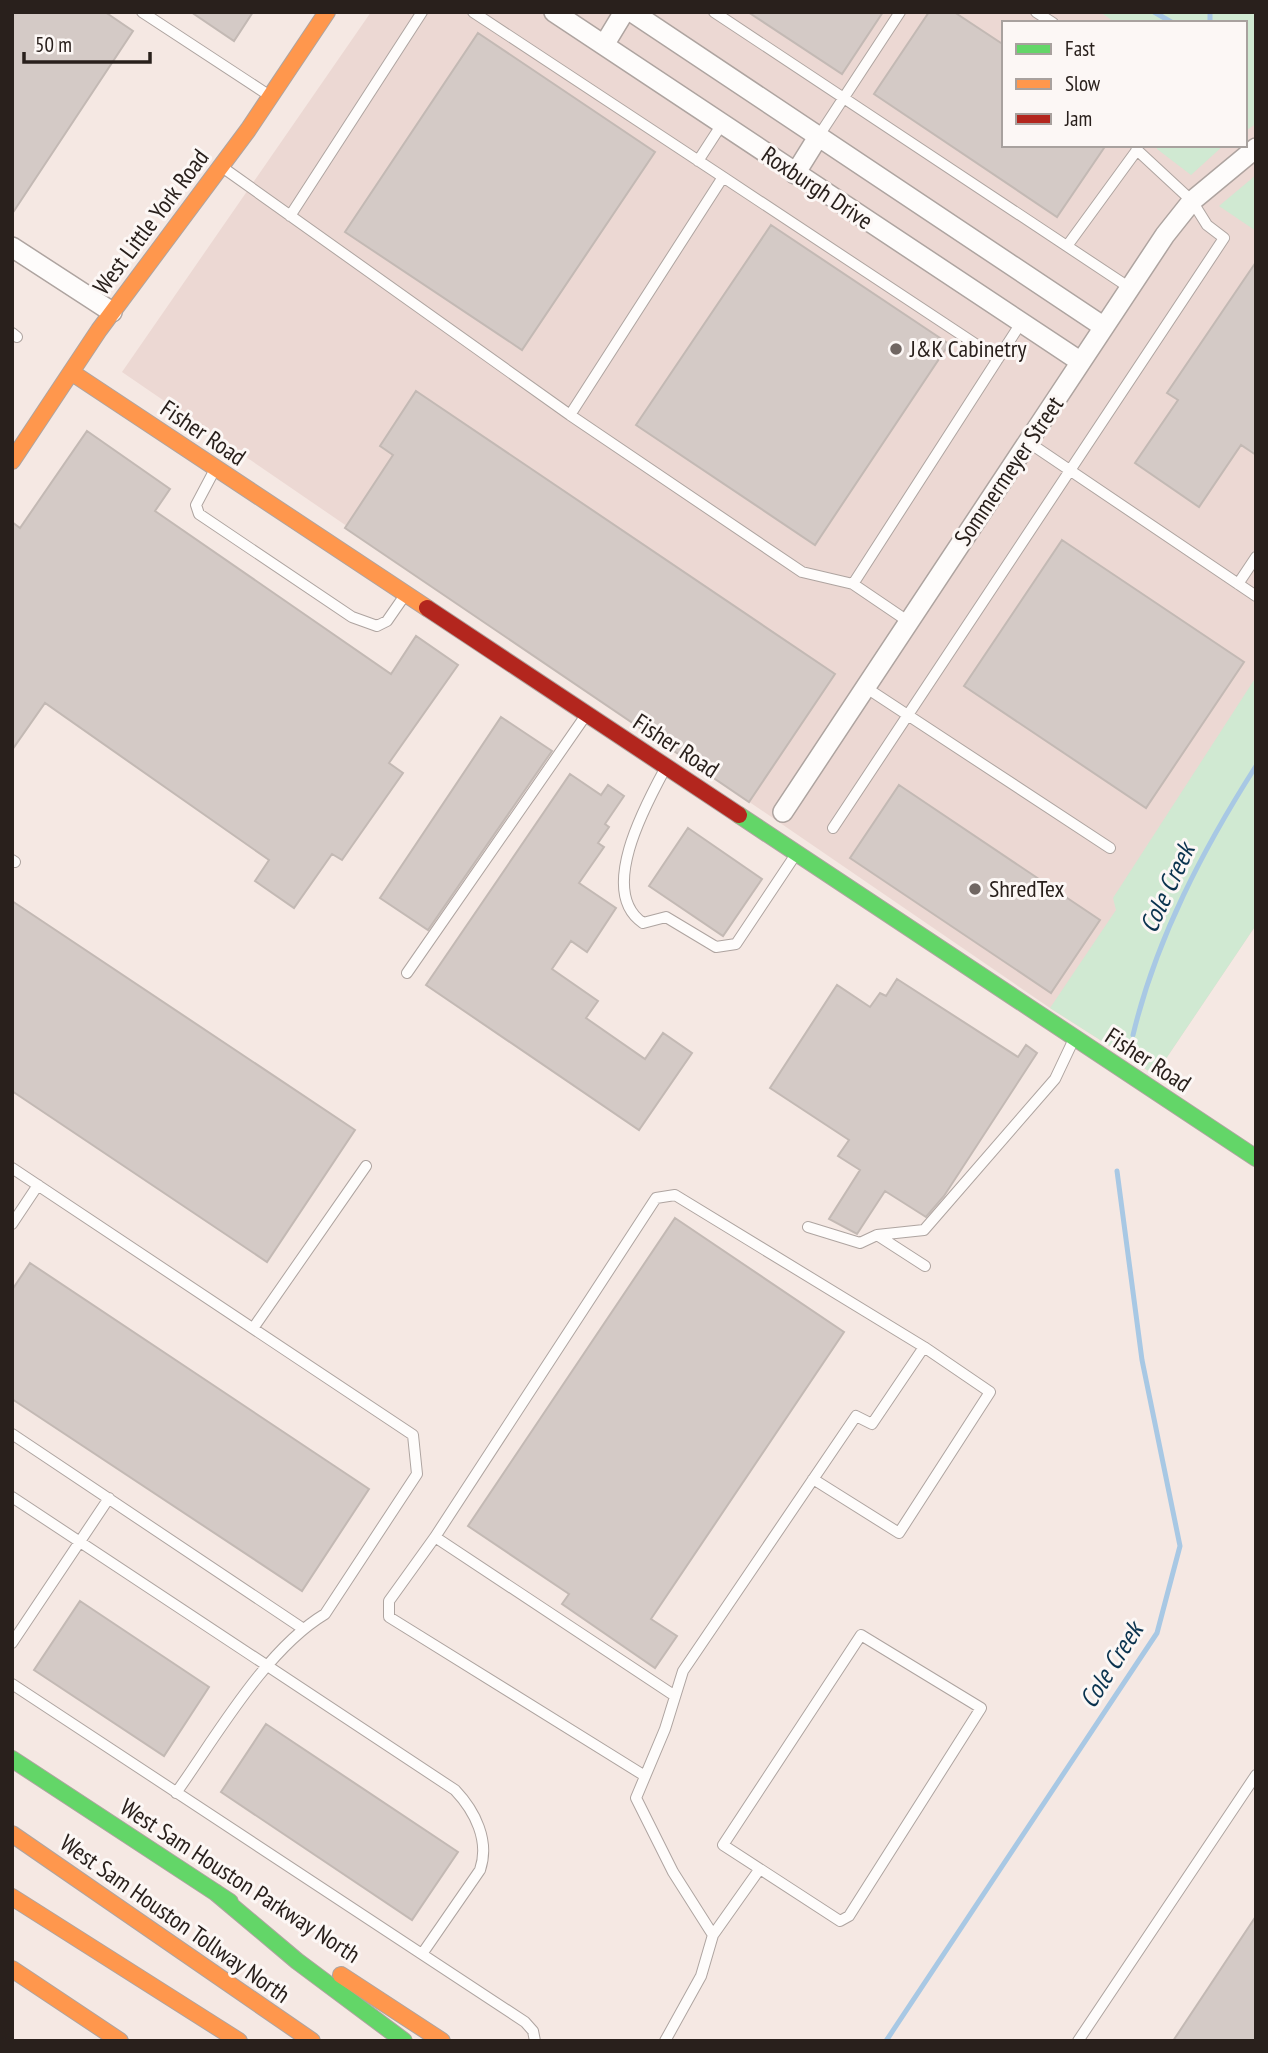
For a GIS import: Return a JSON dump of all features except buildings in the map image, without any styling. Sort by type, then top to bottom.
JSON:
[{"type":"main road","name":"West Little York Road","points":[[12,461],[112,312],[221,167],[327,12]]},
{"type":"main road","name":"Fisher Road","points":[[71,372],[1074,1040],[1256,1158]]},
{"type":"main road","name":"West Sam Houston Parkway North","points":[[12,1759],[442,2041]]},
{"type":"main road","name":"West Sam Houston Tollway North","points":[[12,1833],[312,2041]]},
{"type":"main road","points":[[215,1892],[297,1961],[404,2041]]},
{"type":"main road","points":[[12,1897],[239,2041]]},
{"type":"main road","points":[[12,1969],[120,2041]]},
{"type":"street","name":"Roxburgh Drive","points":[[554,12],[1081,362]]},
{"type":"street","points":[[604,45],[624,12]]},
{"type":"street","name":"Roxburgh Drive","points":[[632,12],[1104,327]]},
{"type":"street","points":[[795,174],[818,137]]},
{"type":"street","name":"Sommermeyer Street","points":[[783,812],[1130,288],[1192,201],[1256,148]]},
{"type":"street","points":[[12,247],[112,312]]},
{"type":"lane","points":[[142,12],[271,96]]},
{"type":"lane","points":[[290,216],[422,12]]},
{"type":"lane","points":[[473,12],[998,359]]},
{"type":"lane","points":[[714,12],[1130,288]]},
{"type":"lane","points":[[818,137],[900,12]]},
{"type":"lane","points":[[698,161],[722,124]]},
{"type":"lane","points":[[833,828],[1224,238],[1207,225],[1192,201],[1136,148],[1067,246]]},
{"type":"lane","points":[[221,167],[570,415],[802,572],[853,584],[909,622]]},
{"type":"lane","points":[[570,415],[723,177]]},
{"type":"lane","points":[[853,584],[1021,323]]},
{"type":"lane","points":[[1028,442],[1256,596]]},
{"type":"lane","points":[[216,468],[196,505],[199,514],[352,617],[377,626],[387,621],[405,594]]},
{"type":"lane","points":[[1238,584],[1256,557]]},
{"type":"lane","points":[[866,687],[1111,848]]},
{"type":"lane","points":[[407,973],[586,714]]},
{"type":"lane","points":[[666,767],[650,798],[626,858],[626,908],[643,923],[666,917],[716,947],[736,944],[796,853]]},
{"type":"lane","points":[[808,1227],[860,1243],[877,1235],[924,1230],[1055,1079],[1074,1040]]},
{"type":"lane","points":[[254,1327],[366,1166]]},
{"type":"lane","points":[[12,1168],[413,1435],[418,1474],[325,1614],[302,1628],[267,1666],[176,1793]]},
{"type":"lane","points":[[12,1224],[37,1185]]},
{"type":"lane","points":[[645,1776],[389,1617],[389,1601],[435,1537],[656,1198],[675,1195],[924,1347],[990,1392],[899,1533],[813,1479]]},
{"type":"lane","points":[[877,1235],[925,1266]]},
{"type":"lane","points":[[713,1935],[673,1872],[636,1798],[682,1671],[856,1416],[872,1424],[924,1347]]},
{"type":"lane","points":[[12,1434],[302,1628]]},
{"type":"lane","points":[[12,1497],[455,1790],[470,1806],[480,1829],[484,1857],[422,1954]]},
{"type":"lane","points":[[12,1643],[109,1498]]},
{"type":"lane","points":[[435,1537],[675,1696]]},
{"type":"lane","points":[[861,1634],[981,1708],[849,1916],[840,1921],[759,1870],[723,1846],[861,1634]]},
{"type":"lane","points":[[12,1684],[525,2022],[533,2031],[535,2041]]},
{"type":"lane","points":[[1078,2041],[1256,1775]]},
{"type":"lane","points":[[665,2041],[701,1976],[713,1935],[759,1870]]},
{"type":"shaded area","points":[[371,12],[1256,12],[1256,925],[1155,1075],[1050,1008],[122,372]]},
{"type":"green space","points":[[1100,12],[1256,12],[1256,124],[1247,130],[1247,21],[1113,21]]},
{"type":"green space","points":[[1156,147],[1222,147],[1191,175]]},
{"type":"green space","points":[[1256,175],[1256,231],[1219,206]]},
{"type":"green space","points":[[1256,677],[1256,925],[1155,1075],[1050,1008],[1116,910],[1113,898]]},
{"type":"waterway","points":[[1154,12],[1170,21]]},
{"type":"waterway","name":"Cole Creek","points":[[1210,12],[1210,21]]},
{"type":"waterway","name":"Cole Creek","points":[[1133,1035],[1154,964],[1183,896],[1256,766]]},
{"type":"waterway","name":"Cole Creek","points":[[886,2041],[1157,1633],[1180,1546],[1142,1360],[1117,1171]]},
{"type":"traffic: fast","points":[[739,815],[1256,1158]]},
{"type":"traffic: fast","points":[[12,1759],[230,1902]]},
{"type":"traffic: fast","points":[[215,1892],[297,1961],[404,2041]]},
{"type":"traffic: slow","points":[[12,461],[99,330],[248,130],[327,12]]},
{"type":"traffic: slow","points":[[71,372],[427,608]]},
{"type":"traffic: slow","points":[[12,1834],[312,2041]]},
{"type":"traffic: slow","points":[[12,1897],[239,2041]]},
{"type":"traffic: slow","points":[[12,1969],[120,2041]]},
{"type":"traffic: slow","points":[[341,1975],[442,2041]]},
{"type":"traffic: jam","points":[[427,608],[739,815]]},
{"type":"place","name":"J&K Cabinetry","points":[[896,349]]},
{"type":"place","name":"ShredTex","points":[[975,889]]}]
